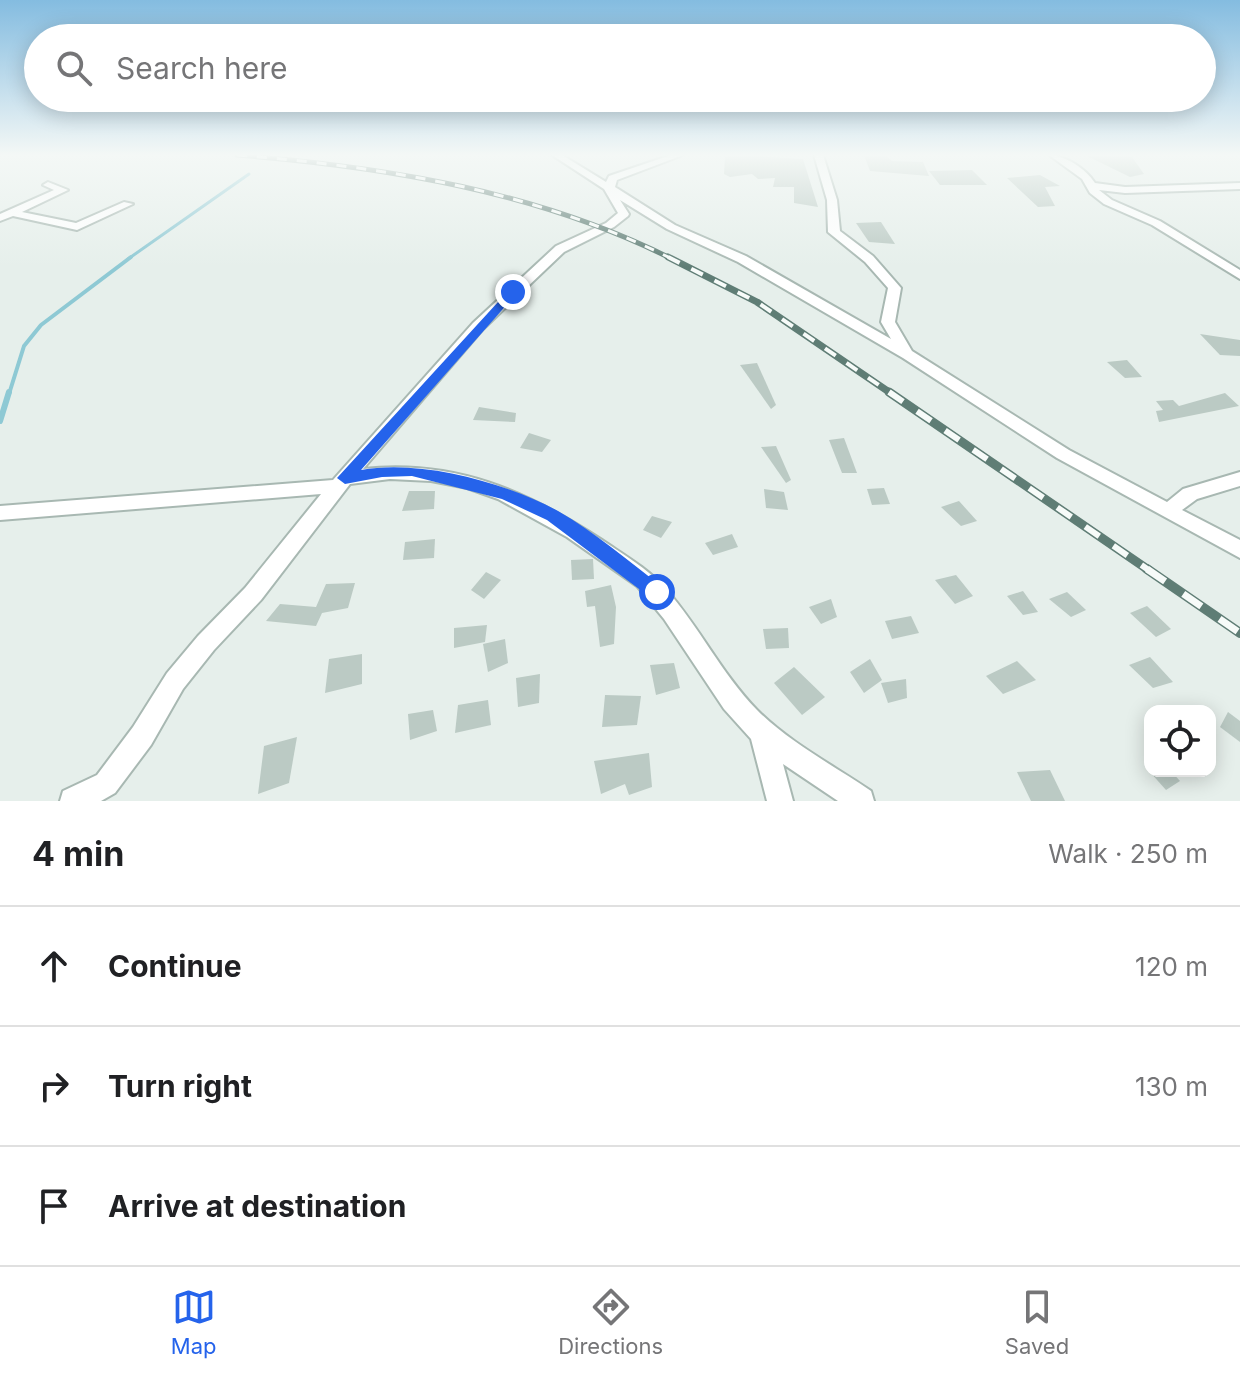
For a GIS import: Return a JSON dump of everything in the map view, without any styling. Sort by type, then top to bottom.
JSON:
[{"type":"street","points":[[0,218],[58,192]]},
{"type":"street","points":[[73,801],[106,784],[121,766],[175,681],[253,594],[341,482],[513,292],[568,243],[620,217],[623,211],[611,192]]},
{"type":"street","points":[[615,192],[631,199],[671,227],[742,259],[908,355],[1063,454],[1240,550]]},
{"type":"street","points":[[830,192],[834,232],[869,259],[895,288],[890,330],[908,355]]},
{"type":"street","points":[[1098,192],[1108,202],[1156,223],[1240,275]]},
{"type":"street","points":[[12,213],[77,227],[128,204]]},
{"type":"street","points":[[0,513],[341,482],[382,471],[412,471],[478,485],[553,516],[657,592],[700,658],[762,732],[861,801]]},
{"type":"street","points":[[1169,510],[1190,494],[1240,479]]},
{"type":"street","points":[[762,732],[780,801]]},
{"type":"building","points":[[794,192],[813,192],[818,207],[794,203]]},
{"type":"building","points":[[1022,192],[1048,192],[1055,206],[1038,207]]},
{"type":"building","points":[[881,222],[895,244],[869,242],[856,223]]},
{"type":"building","points":[[1200,334],[1240,340],[1240,356],[1220,355]]},
{"type":"building","points":[[1127,360],[1142,377],[1125,378],[1107,362]]},
{"type":"building","points":[[757,363],[776,405],[771,409],[740,365]]},
{"type":"building","points":[[1225,393],[1239,406],[1159,422],[1156,411],[1163,410],[1156,401],[1173,400],[1179,406]]},
{"type":"building","points":[[479,407],[516,413],[515,422],[473,420]]},
{"type":"building","points":[[529,433],[551,440],[542,452],[520,448]]},
{"type":"building","points":[[844,438],[857,473],[842,473],[829,440]]},
{"type":"building","points":[[776,446],[791,480],[786,483],[761,447]]},
{"type":"building","points":[[884,488],[890,504],[872,505],[867,489]]},
{"type":"building","points":[[764,489],[784,492],[788,510],[766,508]]},
{"type":"building","points":[[409,491],[435,491],[434,509],[402,511]]},
{"type":"building","points":[[959,501],[977,521],[961,526],[941,507]]},
{"type":"building","points":[[652,516],[672,522],[661,538],[643,530]]},
{"type":"building","points":[[732,534],[738,547],[713,555],[705,543]]},
{"type":"building","points":[[435,539],[434,558],[403,560],[405,542]]},
{"type":"building","points":[[593,559],[594,579],[572,580],[571,560]]},
{"type":"building","points":[[486,572],[501,580],[484,599],[471,590]]},
{"type":"building","points":[[956,575],[973,596],[955,604],[935,580]]},
{"type":"building","points":[[355,583],[348,608],[322,613],[316,626],[266,621],[280,604],[316,607],[326,584]]},
{"type":"building","points":[[611,585],[616,607],[614,644],[600,647],[595,606],[587,607],[585,591]]},
{"type":"building","points":[[1023,591],[1038,612],[1023,615],[1007,596]]},
{"type":"building","points":[[1067,592],[1086,610],[1071,617],[1049,599]]},
{"type":"building","points":[[831,599],[837,617],[821,624],[809,607]]},
{"type":"building","points":[[1147,606],[1171,629],[1156,637],[1130,613]]},
{"type":"building","points":[[911,616],[919,633],[892,639],[885,621]]},
{"type":"building","points":[[487,625],[485,642],[454,648],[454,628]]},
{"type":"building","points":[[788,628],[789,648],[766,649],[763,629]]},
{"type":"building","points":[[505,639],[508,663],[488,672],[483,644]]},
{"type":"building","points":[[362,654],[362,684],[325,693],[329,659]]},
{"type":"building","points":[[1150,657],[1173,682],[1153,688],[1129,665]]},
{"type":"building","points":[[870,659],[882,680],[864,693],[850,672]]},
{"type":"building","points":[[1017,661],[1036,680],[1003,694],[986,676]]},
{"type":"building","points":[[674,663],[680,688],[656,695],[650,665]]},
{"type":"building","points":[[794,667],[825,697],[802,715],[774,683]]},
{"type":"building","points":[[540,674],[539,703],[518,707],[516,678]]},
{"type":"building","points":[[906,679],[907,698],[888,703],[881,683]]},
{"type":"building","points":[[605,695],[641,696],[637,725],[602,727]]},
{"type":"building","points":[[488,700],[491,725],[455,733],[458,705]]},
{"type":"building","points":[[433,710],[437,731],[410,740],[408,714]]},
{"type":"building","points":[[1228,712],[1240,721],[1240,742],[1220,727]]},
{"type":"building","points":[[297,737],[289,783],[258,794],[264,746]]},
{"type":"building","points":[[649,753],[652,787],[629,795],[625,784],[601,794],[594,761]]},
{"type":"building","points":[[1050,770],[1065,801],[1031,801],[1017,772]]},
{"type":"building","points":[[1154,777],[1176,777],[1180,781],[1166,790]]},
{"type":"waterway","points":[[128,259],[223,192]]},
{"type":"waterway","points":[[9,394],[24,346],[41,325],[131,257]]},
{"type":"waterway","points":[[0,421],[9,392]]},
{"type":"railway","points":[[487,192],[568,216],[672,259]]},
{"type":"railway","points":[[668,257],[672,259]]},
{"type":"railway","points":[[672,259],[757,302],[892,394]]},
{"type":"railway","points":[[889,392],[1150,571]]},
{"type":"railway","points":[[1147,569],[1240,633]]},
{"type":"route","points":[[513,292],[478,326],[345,478],[382,471],[412,471],[505,494],[553,516],[657,592]]}]
